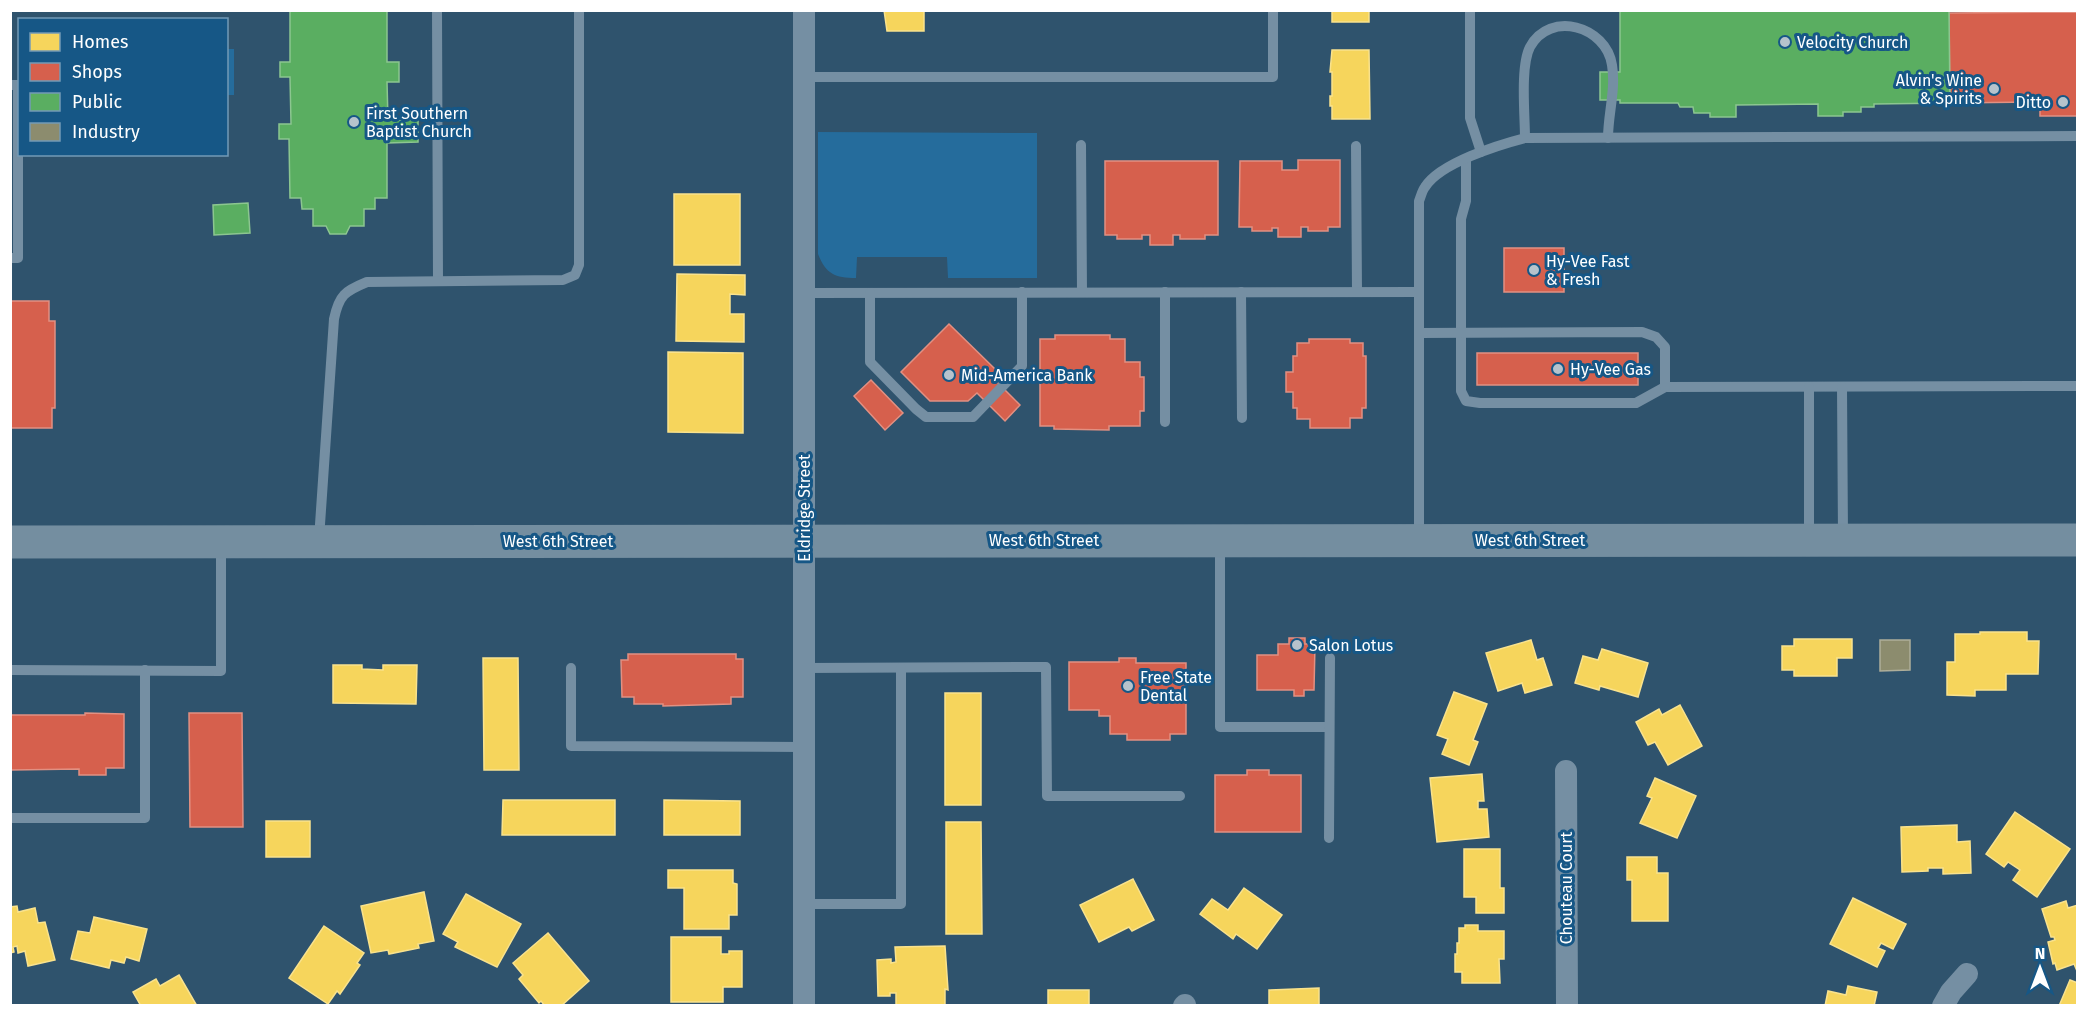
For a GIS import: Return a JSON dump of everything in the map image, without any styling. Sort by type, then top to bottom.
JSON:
[{"type":"main road","name":"West 6th Street","points":[[10,542],[2078,540]]},
{"type":"street","name":"Eldridge Street","points":[[804,10],[804,1005]]},
{"type":"street","name":"Chouteau Court","points":[[1566,771],[1567,1005]]},
{"type":"street","points":[[1943,1005],[1967,974]]},
{"type":"lane","points":[[437,10],[438,281]]},
{"type":"lane","points":[[319,542],[334,319],[338,300],[350,290],[367,282],[563,280],[575,275],[579,265],[579,10]]},
{"type":"lane","points":[[804,78],[1273,78],[1273,10]]},
{"type":"lane","points":[[1470,10],[1470,118],[1481,152]]},
{"type":"lane","points":[[1525,138],[1524,65],[1529,48],[1541,34],[1554,28],[1570,26],[1584,30],[1597,38],[1607,50],[1612,65],[1612,105],[1608,120],[1608,138]]},
{"type":"lane","points":[[10,85],[18,85],[18,258],[10,258]]},
{"type":"lane","points":[[1419,540],[1419,201],[1425,186],[1444,170],[1492,147],[1525,138],[2078,136]]},
{"type":"lane","points":[[1081,145],[1082,292]]},
{"type":"lane","points":[[1356,146],[1357,292]]},
{"type":"lane","points":[[1466,159],[1466,201],[1461,219],[1461,391],[1466,400],[1480,404],[1636,403],[1665,387],[2078,386]]},
{"type":"lane","points":[[870,293],[870,362],[926,417],[973,417],[1022,366],[1022,292]]},
{"type":"lane","points":[[1165,292],[1165,422]]},
{"type":"lane","points":[[1241,292],[1242,418]]},
{"type":"lane","points":[[804,293],[1419,292]]},
{"type":"lane","points":[[1419,333],[1642,332],[1656,337],[1665,346],[1665,387]]},
{"type":"lane","points":[[1809,387],[1809,540]]},
{"type":"lane","points":[[1842,387],[1843,540]]},
{"type":"lane","points":[[1220,540],[1220,727],[1329,727]]},
{"type":"lane","points":[[10,670],[221,671],[221,542]]},
{"type":"lane","points":[[1329,838],[1330,658]]},
{"type":"lane","points":[[571,668],[571,747],[804,747]]},
{"type":"lane","points":[[804,668],[1046,668],[1047,796],[1180,796]]},
{"type":"lane","points":[[804,904],[901,904],[901,668]]},
{"type":"lane","points":[[10,818],[145,818],[145,670]]},
{"type":"shaded area","points":[[228,49],[234,49],[234,95],[228,95]]},
{"type":"shaded area","points":[[818,132],[1037,133],[1037,278],[948,278],[947,257],[857,257],[856,278],[832,274],[824,266],[818,254]]},
{"type":"building: Homes","points":[[884,10],[924,10],[924,31],[887,31]]},
{"type":"building: Homes","points":[[1332,10],[1369,10],[1369,22],[1332,22]]},
{"type":"building: Homes","points":[[1332,50],[1369,50],[1370,119],[1332,119],[1330,96],[1332,96],[1332,72],[1330,72]]},
{"type":"building: Homes","points":[[674,194],[740,194],[740,265],[674,265]]},
{"type":"building: Homes","points":[[677,274],[745,275],[745,295],[730,294],[730,314],[744,314],[744,342],[676,341]]},
{"type":"building: Homes","points":[[668,352],[743,353],[743,433],[668,432]]},
{"type":"building: Homes","points":[[1980,632],[2027,632],[2027,641],[2039,641],[2038,674],[2006,674],[2006,690],[1975,690],[1975,696],[1947,695],[1947,662],[1955,662],[1955,634],[1980,634]]},
{"type":"building: Homes","points":[[1794,639],[1852,639],[1852,658],[1837,658],[1837,676],[1794,676],[1794,670],[1782,670],[1782,646],[1794,646]]},
{"type":"building: Homes","points":[[1531,640],[1537,660],[1543,658],[1552,685],[1525,693],[1522,683],[1498,691],[1486,653]]},
{"type":"building: Homes","points":[[1602,649],[1648,663],[1638,697],[1600,686],[1599,690],[1575,683],[1583,656],[1598,660]]},
{"type":"building: Homes","points":[[483,658],[518,658],[519,770],[484,770]]},
{"type":"building: Homes","points":[[333,665],[362,665],[362,669],[383,670],[383,665],[417,665],[416,704],[333,703]]},
{"type":"building: Homes","points":[[1454,692],[1487,704],[1473,740],[1478,742],[1469,765],[1442,754],[1448,739],[1437,735]]},
{"type":"building: Homes","points":[[945,693],[981,693],[981,805],[945,805]]},
{"type":"building: Homes","points":[[1680,705],[1702,746],[1668,765],[1655,742],[1648,745],[1636,722],[1659,709],[1662,715]]},
{"type":"building: Homes","points":[[1482,774],[1484,801],[1478,801],[1478,809],[1487,809],[1489,837],[1437,842],[1430,778]]},
{"type":"building: Homes","points":[[1655,778],[1696,796],[1677,838],[1640,823],[1652,798],[1647,796]]},
{"type":"building: Homes","points":[[503,800],[615,800],[615,835],[502,835]]},
{"type":"building: Homes","points":[[664,800],[740,801],[740,835],[664,835]]},
{"type":"building: Homes","points":[[2015,812],[2070,849],[2037,897],[2013,880],[2020,870],[2008,862],[2004,867],[1986,854]]},
{"type":"building: Homes","points":[[266,821],[310,821],[310,857],[266,857]]},
{"type":"building: Homes","points":[[946,822],[981,822],[982,934],[946,934]]},
{"type":"building: Homes","points":[[1957,825],[1957,842],[1970,841],[1971,873],[1943,874],[1943,868],[1902,872],[1901,827]]},
{"type":"building: Homes","points":[[1464,849],[1500,849],[1500,888],[1504,888],[1504,913],[1476,913],[1476,897],[1464,897]]},
{"type":"building: Homes","points":[[1627,857],[1657,857],[1657,873],[1668,873],[1668,921],[1632,921],[1632,880],[1627,880]]},
{"type":"building: Homes","points":[[668,870],[733,870],[733,883],[737,884],[737,915],[729,915],[729,929],[684,929],[684,888],[668,888]]},
{"type":"building: Homes","points":[[1133,879],[1154,920],[1132,931],[1129,927],[1099,942],[1080,905]]},
{"type":"building: Homes","points":[[1244,888],[1282,915],[1257,949],[1236,934],[1233,939],[1200,914],[1212,899],[1228,910]]},
{"type":"building: Homes","points":[[424,892],[434,941],[418,944],[419,948],[389,954],[388,950],[371,953],[361,906]]},
{"type":"building: Homes","points":[[466,894],[521,924],[497,967],[455,947],[458,942],[443,934]]},
{"type":"building: Homes","points":[[1853,898],[1906,924],[1893,949],[1881,943],[1878,948],[1885,951],[1877,967],[1830,944]]},
{"type":"building: Homes","points":[[2066,901],[2068,908],[2078,905],[2077,971],[2074,964],[2057,970],[2055,963],[2053,964],[2048,942],[2055,940],[2051,937],[2042,909]]},
{"type":"building: Homes","points":[[17,906],[18,912],[35,908],[38,923],[45,922],[55,960],[28,966],[25,951],[18,953],[17,946],[13,947],[14,952],[10,953],[10,907]]},
{"type":"building: Homes","points":[[94,917],[147,929],[139,961],[126,957],[124,963],[111,960],[109,968],[71,959],[78,931],[90,933]]},
{"type":"building: Homes","points":[[1465,925],[1478,925],[1478,931],[1504,931],[1504,959],[1499,959],[1500,983],[1462,983],[1462,972],[1455,972],[1459,928],[1465,928]]},
{"type":"building: Homes","points":[[324,926],[364,953],[357,963],[360,965],[340,994],[337,991],[328,1004],[289,978]]},
{"type":"building: Homes","points":[[548,933],[589,981],[561,1006],[545,1006],[541,1001],[539,1003],[519,979],[523,975],[513,963]]},
{"type":"building: Homes","points":[[671,937],[721,937],[721,954],[729,954],[729,951],[742,951],[742,987],[723,987],[723,1002],[671,1002]]},
{"type":"building: Homes","points":[[945,946],[948,990],[945,989],[945,1006],[896,1006],[896,993],[890,993],[890,996],[878,996],[877,960],[891,959],[891,963],[896,962],[895,947]]},
{"type":"building: Homes","points":[[179,975],[197,1006],[141,1006],[133,992],[156,979],[160,986]]},
{"type":"building: Homes","points":[[2070,980],[2078,983],[2078,1006],[2059,1006]]},
{"type":"building: Homes","points":[[1848,986],[1877,992],[1874,1006],[1825,1006],[1828,991],[1846,995]]},
{"type":"building: Homes","points":[[1319,988],[1319,1006],[1269,1006],[1269,990]]},
{"type":"building: Homes","points":[[1048,990],[1089,990],[1089,1006],[1048,1006]]},
{"type":"building: Shops","points":[[2078,12],[2078,116],[2040,116],[2040,102],[1950,103],[1949,13]]},
{"type":"building: Shops","points":[[1298,160],[1340,160],[1340,227],[1328,227],[1328,231],[1308,231],[1308,227],[1301,227],[1301,237],[1278,237],[1278,228],[1272,228],[1272,231],[1252,231],[1252,227],[1239,227],[1240,161],[1282,161],[1282,170],[1298,170]]},
{"type":"building: Shops","points":[[1105,161],[1218,161],[1218,235],[1205,235],[1205,239],[1180,239],[1180,235],[1173,235],[1173,245],[1150,245],[1150,235],[1142,235],[1142,239],[1117,239],[1117,235],[1105,235]]},
{"type":"building: Shops","name":"Hy-Vee Fast & Fresh","points":[[1504,248],[1564,248],[1564,292],[1504,292]]},
{"type":"building: Shops","points":[[10,301],[49,301],[49,321],[55,321],[55,408],[52,408],[52,428],[10,428]]},
{"type":"building: Shops","name":"Mid-America Bank","points":[[949,324],[998,372],[992,377],[1020,405],[1005,421],[977,393],[968,401],[930,401],[901,372]]},
{"type":"building: Shops","points":[[1055,335],[1110,335],[1110,339],[1125,339],[1125,362],[1140,362],[1140,377],[1144,377],[1144,411],[1140,411],[1140,426],[1109,426],[1109,430],[1054,429],[1054,426],[1040,426],[1040,339],[1055,339]]},
{"type":"building: Shops","points":[[1309,339],[1350,339],[1350,343],[1363,343],[1363,356],[1366,356],[1366,408],[1362,408],[1362,418],[1350,418],[1350,428],[1310,428],[1310,419],[1297,419],[1297,408],[1293,408],[1293,392],[1286,392],[1286,372],[1293,372],[1293,356],[1297,356],[1297,343],[1309,343]]},
{"type":"building: Shops","name":"Hy-Vee Gas","points":[[1477,353],[1638,353],[1638,385],[1477,385]]},
{"type":"building: Shops","points":[[871,380],[903,413],[885,430],[854,396]]},
{"type":"building: Shops","points":[[1289,638],[1305,638],[1305,644],[1315,644],[1314,690],[1304,690],[1304,696],[1294,696],[1294,690],[1257,690],[1257,655],[1278,655],[1278,644],[1289,644]]},
{"type":"building: Shops","points":[[628,654],[736,654],[736,659],[743,659],[743,697],[731,697],[731,704],[663,706],[663,704],[634,704],[634,697],[622,697],[621,660],[628,660]]},
{"type":"building: Shops","name":"Free State Dental","points":[[1119,658],[1136,658],[1136,663],[1186,663],[1186,734],[1170,734],[1170,740],[1127,740],[1127,734],[1110,734],[1110,716],[1099,716],[1099,710],[1069,710],[1069,662],[1119,662]]},
{"type":"building: Shops","points":[[85,713],[124,714],[124,768],[106,768],[106,775],[79,775],[79,769],[11,770],[10,715],[85,715]]},
{"type":"building: Shops","points":[[189,713],[242,713],[243,827],[190,827]]},
{"type":"building: Shops","points":[[1247,770],[1269,770],[1269,775],[1301,775],[1301,832],[1215,832],[1215,775],[1247,775]]},
{"type":"building: Public","name":"First Southern Baptist Church","points":[[290,10],[387,10],[387,62],[399,62],[399,82],[387,82],[388,120],[418,120],[418,142],[387,143],[387,198],[375,198],[375,209],[364,209],[364,226],[350,226],[346,234],[330,234],[326,226],[313,226],[313,209],[302,209],[301,198],[290,198],[289,139],[279,139],[279,124],[291,124],[290,77],[280,77],[280,62],[290,62]]},
{"type":"building: Public","name":"Velocity Church","points":[[1620,10],[1949,10],[1950,103],[1874,104],[1874,107],[1861,107],[1861,112],[1843,112],[1843,116],[1818,116],[1818,104],[1736,105],[1736,117],[1710,117],[1710,113],[1694,113],[1693,107],[1680,107],[1678,103],[1620,103],[1620,100],[1600,100],[1600,72],[1620,72]]},
{"type":"building: Public","points":[[248,203],[250,233],[214,235],[213,205]]},
{"type":"building: Industry","points":[[1880,640],[1910,640],[1910,670],[1880,671]]},
{"type":"place","name":"Velocity Church","points":[[1785,42]]},
{"type":"place","name":"Alvin's Wine & Spirits","points":[[1994,89]]},
{"type":"place","name":"Ditto","points":[[2063,102]]},
{"type":"place","name":"First Southern Baptist Church","points":[[354,122]]},
{"type":"place","name":"Hy-Vee Fast & Fresh","points":[[1534,270]]},
{"type":"place","name":"Hy-Vee Gas","points":[[1558,369]]},
{"type":"place","name":"Mid-America Bank","points":[[949,375]]},
{"type":"place","name":"Salon Lotus","points":[[1297,645]]},
{"type":"place","name":"Free State Dental","points":[[1128,686]]}]
